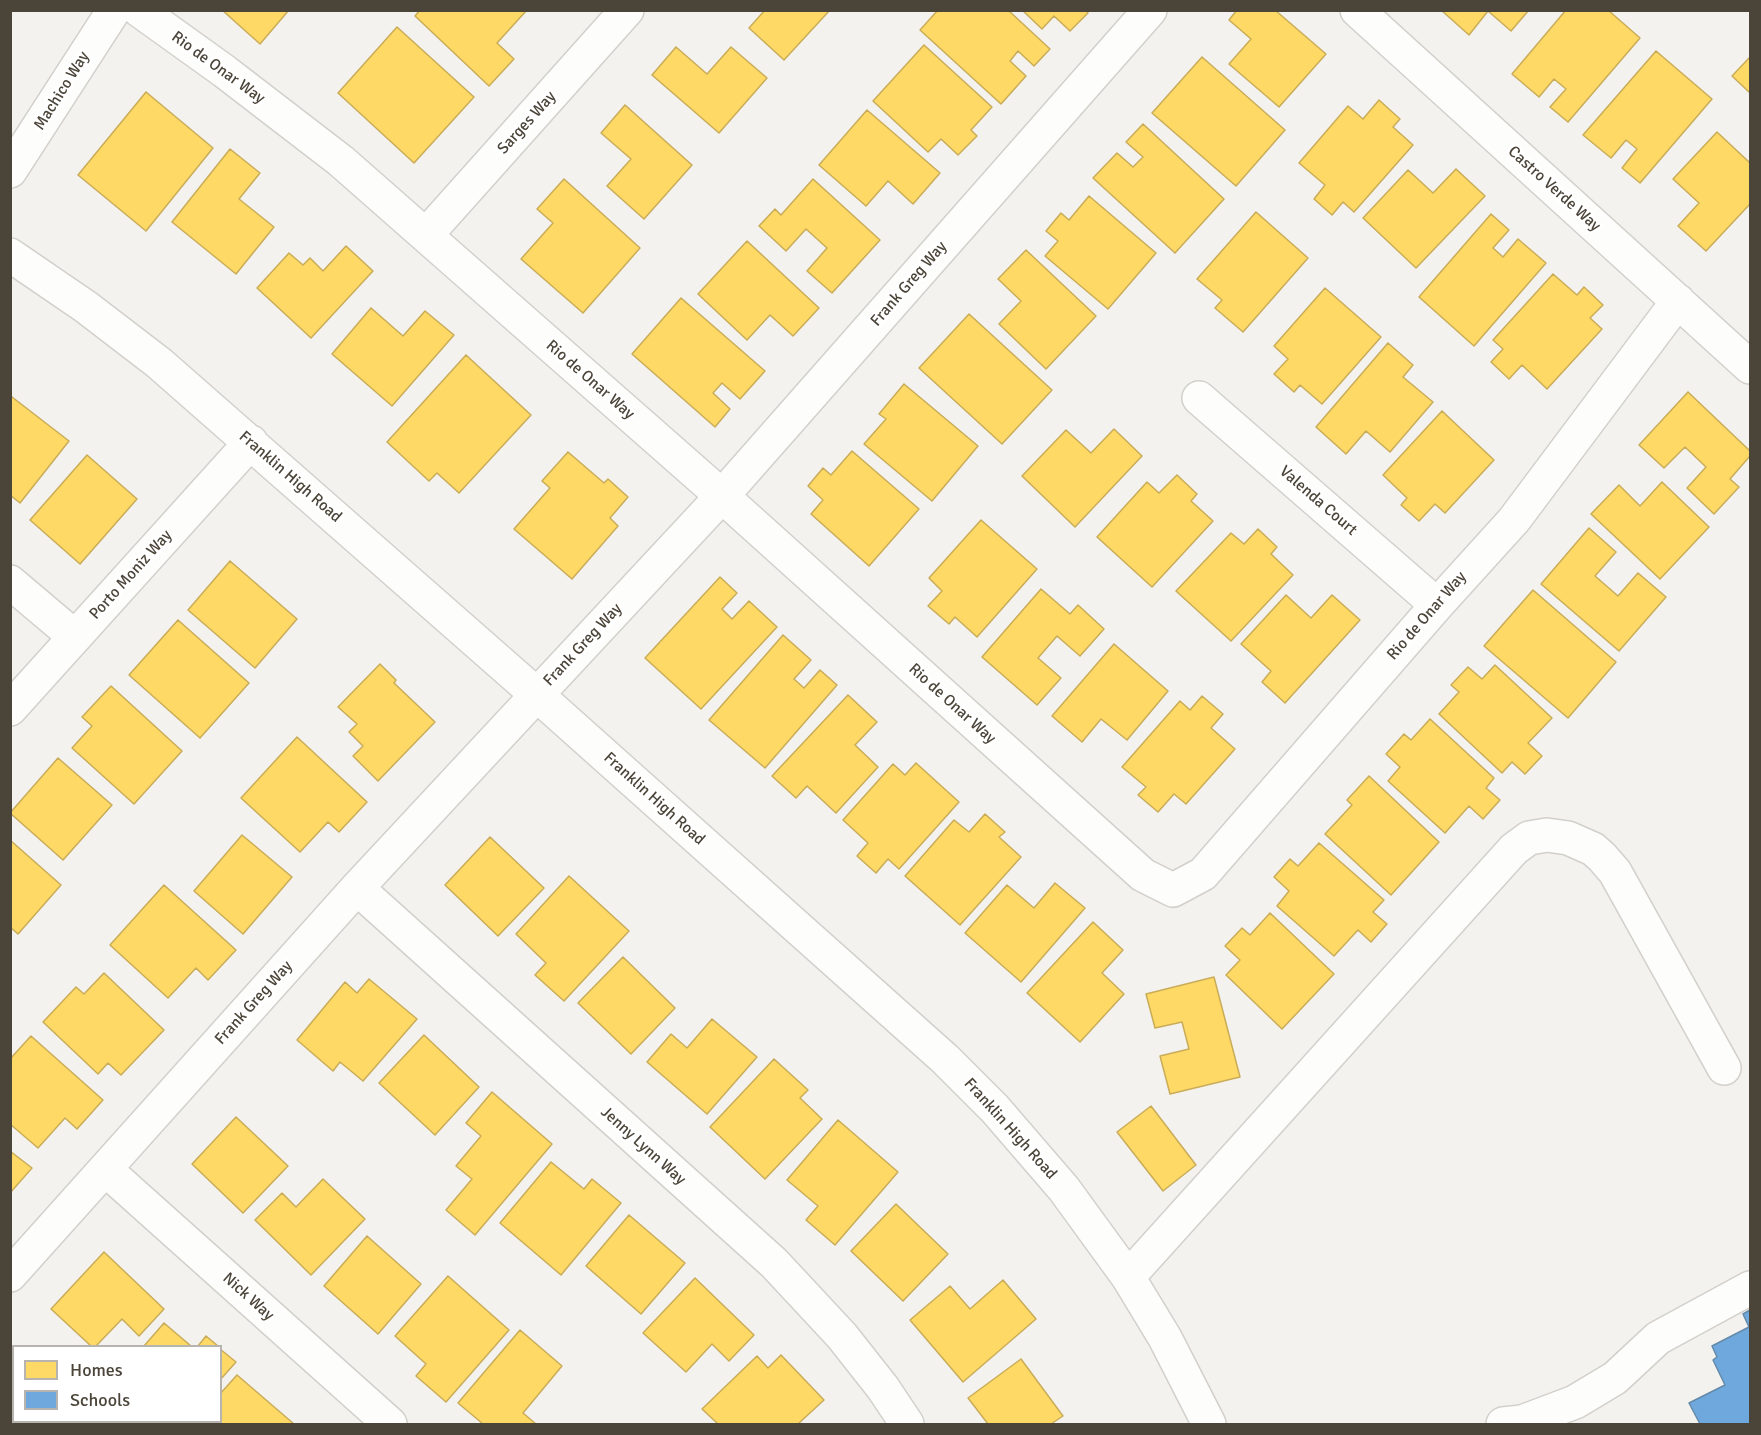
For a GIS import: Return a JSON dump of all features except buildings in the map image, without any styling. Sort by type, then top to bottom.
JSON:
[{"type":"street","name":"Machico Way","points":[[10,171],[114,10]]},
{"type":"street","name":"Rio de Onar Way","points":[[139,10],[224,71],[341,161],[722,496],[1143,875],[1173,890],[1203,874],[1514,520],[1678,301]]},
{"type":"street","name":"Sarges Way","points":[[426,235],[627,10]]},
{"type":"street","name":"Frank Greg Way","points":[[10,1275],[357,888],[722,496],[1150,10]]},
{"type":"street","name":"Castro Verde Way","points":[[1357,10],[1750,367]]},
{"type":"street","name":"Franklin High Road","points":[[10,255],[86,307],[150,356],[251,442],[945,1059],[995,1109],[1064,1189],[1128,1277],[1165,1338],[1209,1425]]},
{"type":"street","name":"Valenda Court","points":[[1199,398],[1437,605]]},
{"type":"street","name":"Porto Moniz Way","points":[[10,709],[251,442]]},
{"type":"street","points":[[10,582],[75,637]]},
{"type":"street","points":[[1128,1277],[1514,849],[1529,838],[1547,835],[1568,838],[1593,849],[1615,872],[1724,1068]]},
{"type":"street","name":"Jenny Lynn Way","points":[[357,888],[774,1263],[842,1336],[883,1388],[907,1425]]},
{"type":"street","name":"Nick Way","points":[[105,1169],[390,1425]]},
{"type":"street","points":[[1503,1425],[1522,1422],[1575,1402],[1615,1378],[1658,1338],[1750,1288]]}]
